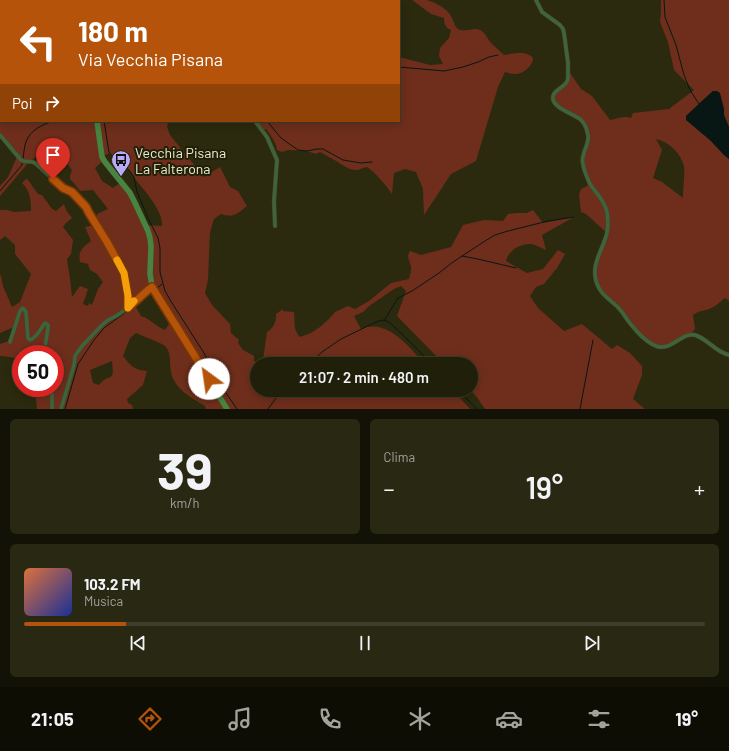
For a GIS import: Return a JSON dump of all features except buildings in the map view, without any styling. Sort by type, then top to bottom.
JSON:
[{"type":"main road","points":[[97,122],[102,157],[135,202],[150,238],[150,274],[152,287],[227,409]]},
{"type":"street","points":[[536,0],[542,12],[560,25],[564,32],[568,63],[568,79],[565,84],[554,93],[553,100],[565,112],[576,116],[581,120],[585,126],[588,135],[588,142],[582,161],[585,173],[606,206],[607,232],[595,268],[596,280],[600,290],[619,308],[631,325],[650,343],[662,347],[669,346],[685,336],[690,335],[702,339],[716,349],[729,355]]},
{"type":"street","points":[[256,122],[267,137],[277,160],[274,201],[275,226]]},
{"type":"street","points":[[0,135],[23,161],[31,161],[35,163],[63,188],[72,192],[86,207],[124,273],[128,296],[128,308]]},
{"type":"street","points":[[61,409],[74,365],[75,356],[82,346],[102,325],[128,308],[152,287]]},
{"type":"street","points":[[10,342],[20,311],[23,308],[26,312],[28,338],[30,340],[38,335],[45,323],[48,325],[45,345]]},
{"type":"street","points":[[52,397],[52,409]]},
{"type":"shaded area","points":[[412,0],[427,0],[445,9],[458,29],[480,30],[504,55],[523,53],[533,58],[533,61],[527,69],[521,73],[514,74],[505,72],[498,87],[476,161],[451,174],[424,215],[423,189],[416,172],[405,169],[394,173],[392,194],[381,179],[367,167],[352,170],[320,152],[316,154],[307,151],[288,150],[282,152],[277,150],[266,129],[263,130],[254,122],[400,122],[400,57],[430,65],[443,64],[439,56],[440,48],[449,38],[451,30],[446,26],[444,18],[431,14]]},
{"type":"shaded area","points":[[661,0],[729,0],[729,127],[724,115],[724,109],[713,91],[686,116],[686,119],[729,159],[729,301],[725,298],[713,307],[693,315],[695,329],[690,335],[669,346],[656,347],[640,334],[619,308],[600,290],[595,268],[607,233],[586,214],[581,212],[579,195],[581,189],[591,184],[582,161],[588,135],[581,120],[565,112],[553,100],[554,93],[565,85],[568,70],[581,89],[592,96],[610,120],[623,117],[631,118],[633,113],[669,109],[694,90],[674,70],[668,42],[660,22]],"holes":[[[656,139],[670,145],[677,152],[684,166],[683,198],[662,182],[653,178],[662,150]]]},
{"type":"shaded area","points":[[713,91],[720,93],[724,115],[729,127],[729,159],[711,141],[686,120],[686,116]]},
{"type":"shaded area","points":[[0,122],[168,122],[167,127],[170,135],[204,177],[220,167],[230,187],[238,191],[247,206],[235,214],[229,216],[221,214],[214,219],[210,232],[208,280],[205,293],[212,305],[230,324],[231,333],[239,340],[238,343],[243,350],[254,356],[250,357],[250,397],[459,397],[470,409],[206,409],[205,406],[184,392],[176,383],[171,372],[169,352],[165,346],[136,333],[130,338],[123,356],[133,367],[139,370],[147,371],[143,385],[127,399],[128,403],[132,405],[133,409],[37,409],[36,397],[64,397],[64,345],[12,345],[12,357],[0,356],[0,344],[9,341],[14,327],[0,333],[0,274],[3,286],[12,307],[20,302],[31,274],[15,254],[15,245],[5,236],[0,240],[0,210],[14,212],[31,211],[30,196],[22,183],[26,179],[38,194],[42,195],[52,209],[56,211],[64,204],[66,210],[72,218],[63,227],[73,240],[71,254],[67,259],[72,297],[80,286],[88,289],[83,304],[88,306],[89,303],[92,305],[98,289],[103,282],[97,274],[90,270],[88,264],[80,262],[81,250],[91,241],[85,227],[96,225],[97,214],[108,209],[93,190],[80,191],[70,179],[72,170],[59,151],[40,146],[35,157],[0,196],[0,186],[8,177],[17,157],[0,135]],"holes":[[[109,153],[113,158],[128,169],[157,208],[162,220],[162,226],[145,225],[121,182],[113,188],[102,181],[95,168],[104,160],[102,157]],[[152,287],[172,319],[165,330],[141,316],[133,302]],[[112,361],[112,376],[99,385],[93,383],[90,370]]]},
{"type":"shaded area","points":[[533,210],[543,223],[574,217],[542,235],[546,250],[531,244],[519,246],[509,254],[506,261],[527,273],[543,269],[558,250],[565,254],[557,268],[544,284],[536,287],[530,296],[538,308],[564,331],[582,324],[612,349],[617,345],[630,353],[642,366],[642,375],[633,399],[645,409],[485,409],[477,397],[478,397],[478,357],[437,357],[397,316],[406,291],[401,286],[369,306],[363,312],[354,316],[361,329],[380,327],[397,336],[418,357],[263,357],[267,332],[274,324],[276,314],[283,309],[283,311],[294,312],[295,329],[300,337],[311,333],[320,327],[335,312],[348,306],[355,309],[369,301],[391,283],[409,279],[411,265],[408,256],[410,251],[421,255],[451,247],[463,225],[484,220],[503,221],[508,214],[527,213]]},
{"type":"waterway","points":[[664,0],[665,17],[676,45],[684,75],[690,90],[699,104]]},
{"type":"waterway","points":[[400,67],[444,71],[463,67],[498,55]]},
{"type":"waterway","points":[[23,159],[25,144],[31,134],[41,126],[51,122]]},
{"type":"waterway","points":[[104,122],[109,152],[129,170],[134,177],[137,192],[158,238],[160,248],[160,272],[165,291],[204,353],[222,387],[237,409]]},
{"type":"waterway","points":[[268,122],[281,138],[298,150],[307,151],[323,149],[343,160],[361,163],[372,162]]},
{"type":"waterway","points":[[0,191],[22,165],[22,162]]},
{"type":"waterway","points":[[384,321],[398,298],[412,291],[495,235],[548,221],[574,217]]},
{"type":"waterway","points":[[462,256],[516,268]]},
{"type":"waterway","points":[[155,290],[162,284]]},
{"type":"waterway","points":[[65,409],[78,364],[94,340],[104,328],[153,292]]},
{"type":"waterway","points":[[317,357],[341,339],[383,320],[389,322],[425,357]]},
{"type":"waterway","points":[[580,409],[593,340]]},
{"type":"waterway","points":[[268,409],[277,397]]},
{"type":"waterway","points":[[465,397],[477,409]]},
{"type":"slow traffic","points":[[117,260],[124,273],[128,296],[128,308],[134,301]]},
{"type":"place","name":"Vecchia Pisana La Falterona","points":[[121,177]]},
{"type":"route","points":[[53,179],[63,188],[72,192],[86,207],[107,242],[124,273],[128,296],[128,308],[133,302],[152,287],[209,379]]}]
